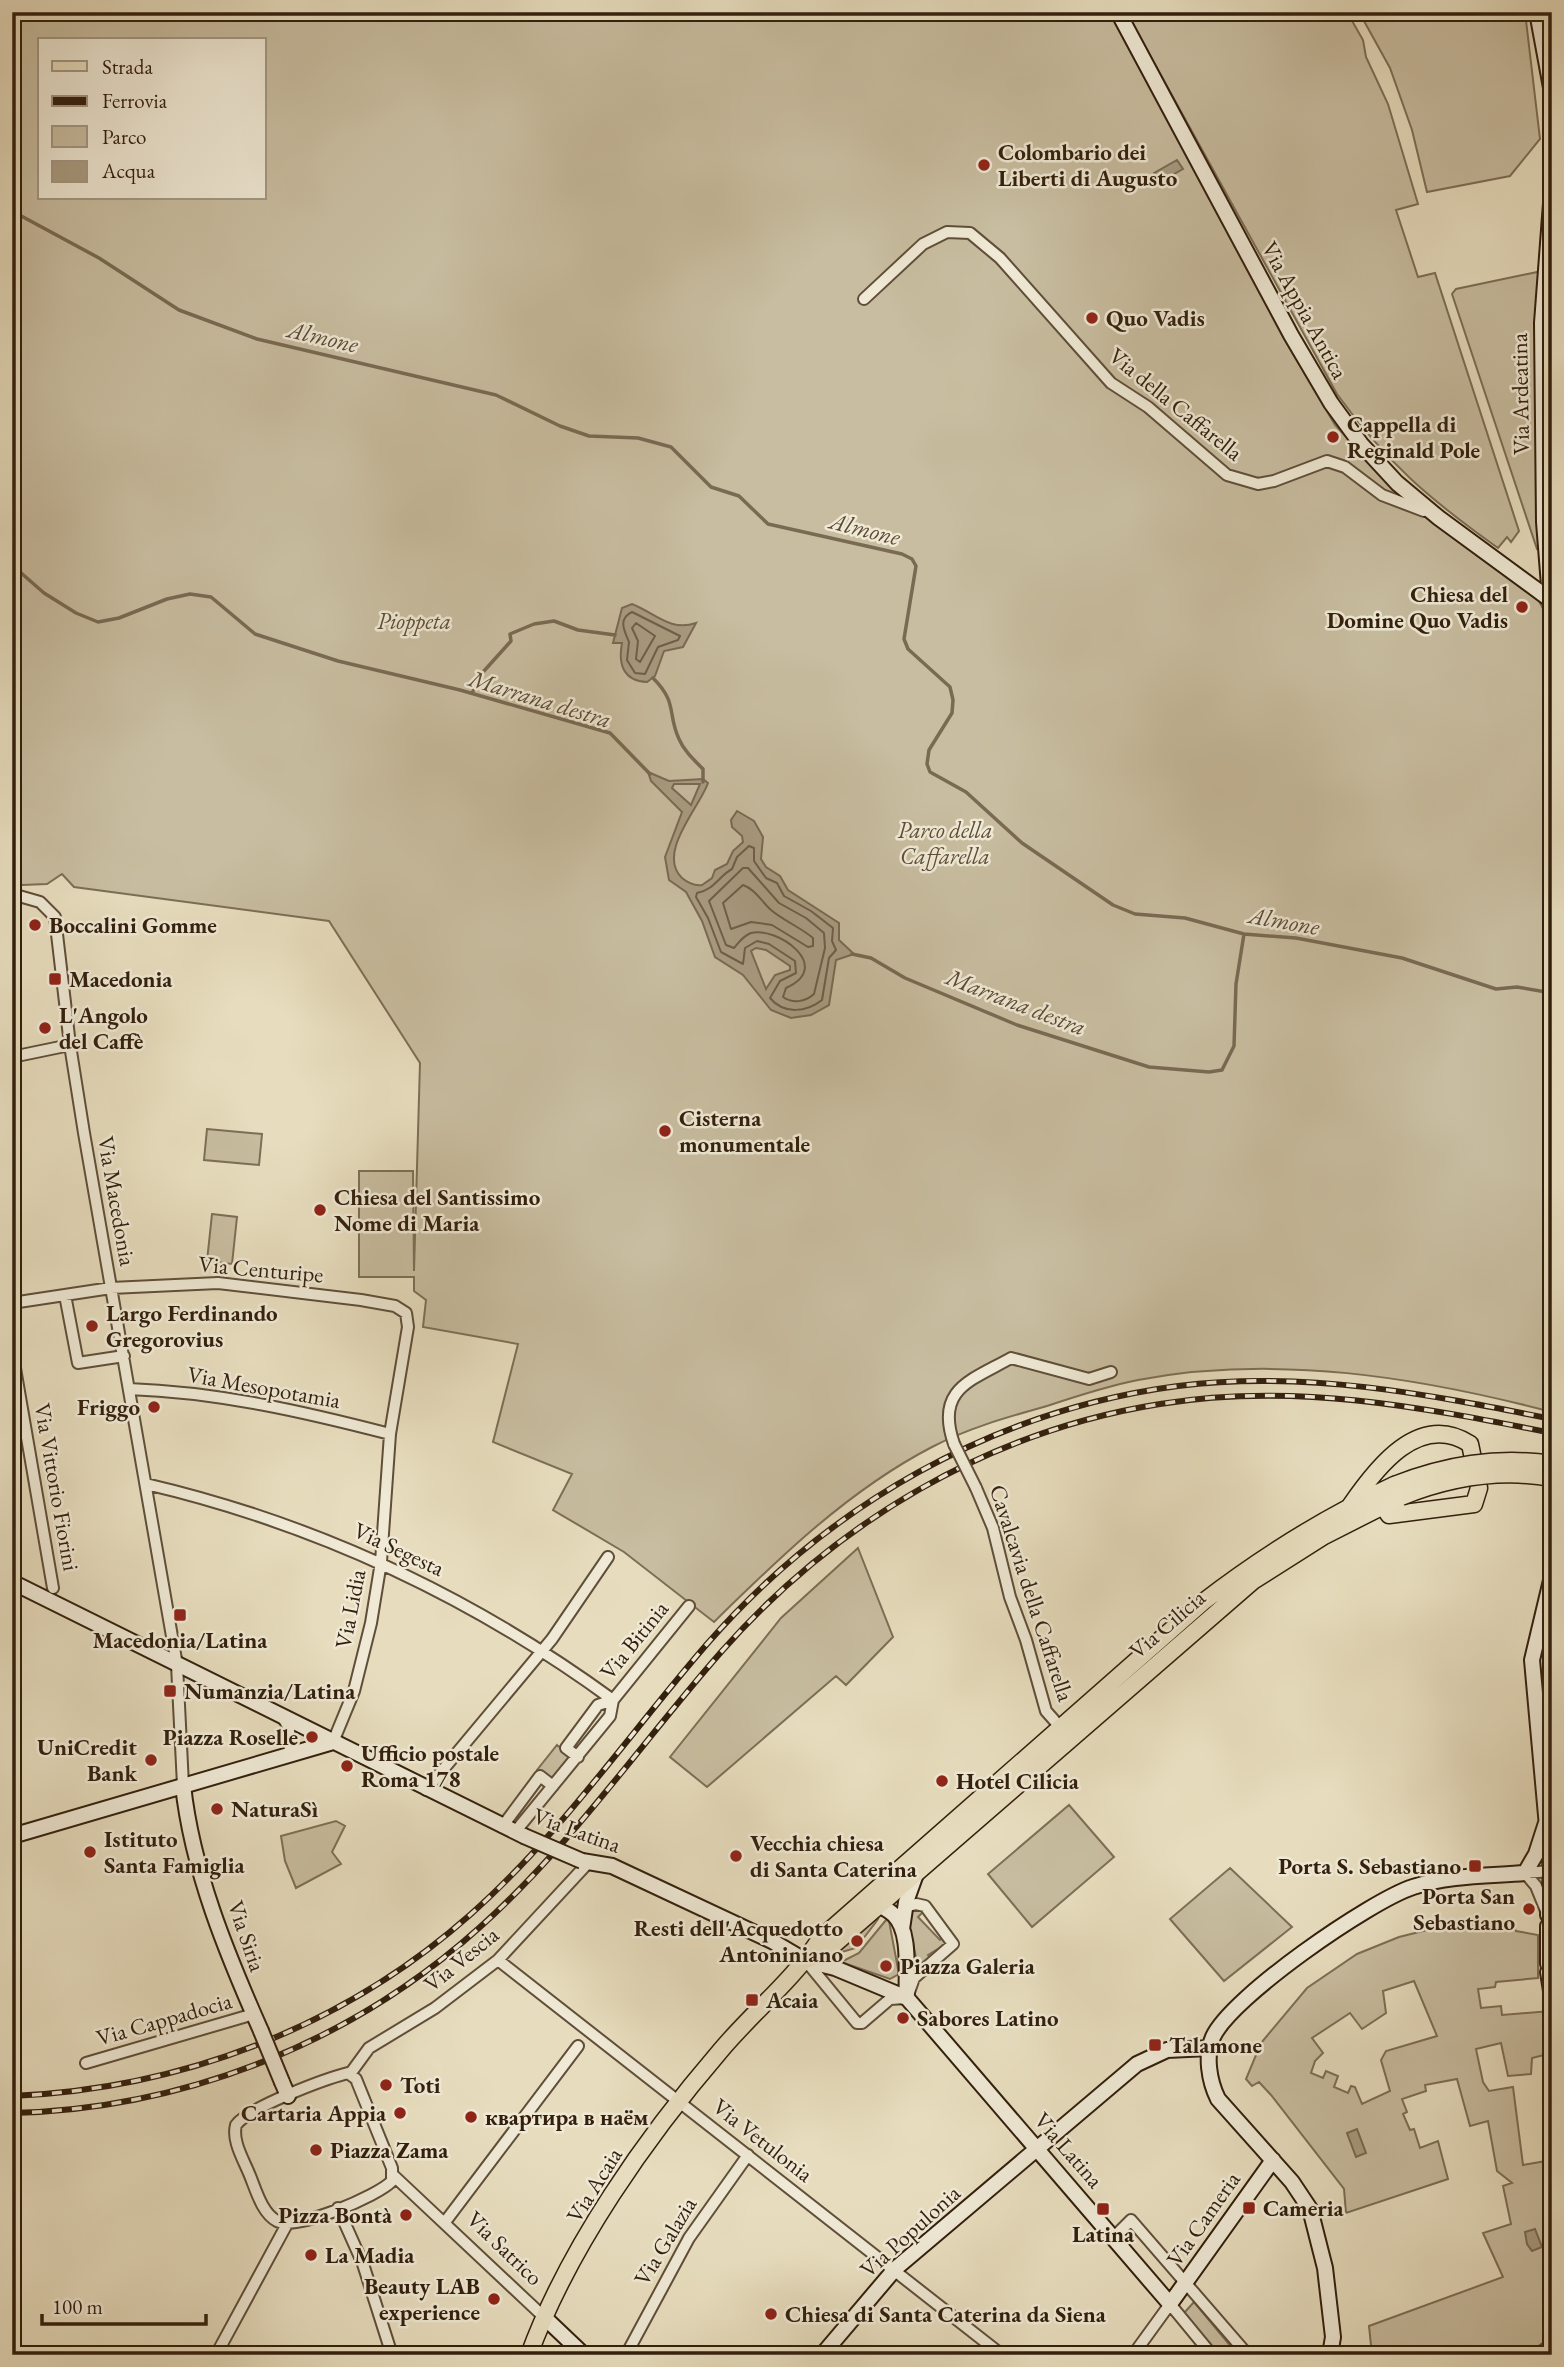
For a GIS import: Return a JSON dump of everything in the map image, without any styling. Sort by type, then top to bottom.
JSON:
[{"type":"main road","points":[[1349,1506],[1370,1479],[1415,1438],[1430,1434],[1470,1444],[1479,1488],[1477,1500],[1472,1506],[1390,1515],[1382,1506]]},
{"type":"main road","name":"Via Cilicia","points":[[870,1906],[919,1869],[1253,1581],[1324,1536],[1382,1506],[1397,1491],[1435,1471],[1481,1462],[1524,1460],[1552,1464]]},
{"type":"main road","name":"Via Cilicia","points":[[870,1906],[1061,1728],[1203,1602],[1258,1561],[1349,1506],[1397,1491],[1469,1478],[1524,1474],[1552,1478]]},
{"type":"main road","points":[[806,1961],[820,1938],[870,1906]]},
{"type":"main road","name":"Via Acaia","points":[[528,2355],[544,2317],[598,2219],[677,2101],[725,2045],[806,1961]]},
{"type":"street","name":"Via Appia Antica","points":[[1118,12],[1233,229],[1331,403],[1361,444],[1397,483],[1439,518],[1551,599]]},
{"type":"street","points":[[1537,12],[1552,93]]},
{"type":"street","name":"Via Ardeatina","points":[[1551,599],[1544,522],[1542,323],[1552,190]]},
{"type":"street","name":"Via della Caffarella","points":[[864,299],[923,244],[947,232],[970,233],[1000,258],[1111,383],[1148,407],[1227,475],[1258,484],[1274,481],[1327,461],[1345,467],[1382,495],[1439,518]]},
{"type":"street","name":"Via Macedonia","points":[[12,894],[40,902],[55,914],[70,1045],[177,1665],[183,1785]]},
{"type":"street","points":[[12,1057],[70,1045]]},
{"type":"street","name":"Via Centuripe","points":[[12,1303],[111,1288],[183,1283],[246,1285],[373,1302],[395,1306],[406,1313]]},
{"type":"street","points":[[65,1295],[78,1363],[124,1356]]},
{"type":"street","name":"Via Lidia","points":[[333,1742],[350,1703],[365,1653],[381,1562],[390,1434],[408,1327],[406,1313]]},
{"type":"street","name":"Via Vittorio Fiorini","points":[[12,1351],[53,1588]]},
{"type":"street","name":"Cavalcavia della Caffarella","points":[[1061,1728],[1046,1711],[1026,1640],[1010,1597],[993,1528],[954,1444],[947,1419],[952,1397],[965,1384],[1012,1358],[1089,1379],[1111,1372]]},
{"type":"street","name":"Via Mesopotamia","points":[[130,1389],[196,1394],[247,1402],[390,1434]]},
{"type":"street","name":"Via Segesta","points":[[146,1484],[263,1515],[381,1562],[462,1602],[543,1650],[613,1700]]},
{"type":"street","points":[[426,1790],[543,1650],[608,1557]]},
{"type":"street","points":[[1552,1576],[1532,1660],[1551,1871],[1548,1968],[1552,1997]]},
{"type":"street","points":[[12,1582],[333,1742]]},
{"type":"street","name":"Via Bitinia","points":[[513,1832],[578,1757],[566,1748],[598,1706],[613,1700],[689,1606]]},
{"type":"street","points":[[283,1718],[289,1728],[290,1752]]},
{"type":"street","points":[[12,1836],[290,1752],[333,1742]]},
{"type":"street","name":"Via Latina","points":[[333,1742],[513,1832],[585,1862],[612,1866],[772,1941],[806,1961]]},
{"type":"street","points":[[513,1832],[540,1776],[553,1786]]},
{"type":"street","name":"Via Siria","points":[[183,1785],[189,1826],[223,1940],[285,2089]]},
{"type":"street","points":[[1525,1873],[1536,1854],[1546,1823]]},
{"type":"street","name":"Via Vescia","points":[[350,2074],[363,2054],[372,2046],[435,2008],[498,1960],[585,1862]]},
{"type":"street","points":[[902,1930],[905,1907],[919,1869]]},
{"type":"street","points":[[1330,2355],[1332,2327],[1317,2231],[1302,2195],[1218,2099],[1211,2082],[1209,2048],[1218,2028],[1237,2006],[1373,1905],[1412,1887],[1436,1881],[1551,1871]]},
{"type":"street","points":[[1525,1873],[1536,1886],[1548,1920]]},
{"type":"street","points":[[905,1907],[916,1904],[925,1906],[953,1944],[914,1978],[906,1998]]},
{"type":"street","points":[[870,1906],[897,1918],[902,1930],[907,1962],[906,1998]]},
{"type":"street","name":"Via Vetulonia","points":[[498,1960],[1003,2355]]},
{"type":"street","points":[[806,1961],[835,1968],[906,1998]]},
{"type":"street","points":[[806,1961],[857,2023],[862,2023],[890,1999],[906,1998]]},
{"type":"street","name":"Via Latina","points":[[906,1998],[1114,2236],[1212,2355]]},
{"type":"street","name":"Via Cappadocia","points":[[86,2063],[254,2014]]},
{"type":"street","points":[[445,2222],[578,2046]]},
{"type":"street","name":"Via Populonia","points":[[822,2355],[895,2269],[1147,2057],[1167,2050],[1209,2048]]},
{"type":"street","points":[[350,2074],[356,2079],[394,2176],[384,2187],[338,2208],[286,2224],[275,2220],[265,2208],[234,2132],[236,2125],[245,2115],[285,2089],[350,2074]]},
{"type":"street","name":"Via Galazia","points":[[626,2355],[689,2238],[748,2155]]},
{"type":"street","name":"Via Cameria","points":[[1170,2304],[1273,2160]]},
{"type":"street","name":"Via Satrico","points":[[394,2176],[584,2355]]},
{"type":"street","points":[[338,2208],[363,2264],[392,2355]]},
{"type":"street","points":[[1114,2236],[1131,2220],[1248,2355]]},
{"type":"street","points":[[216,2355],[286,2224]]},
{"type":"street","points":[[1133,2355],[1170,2304]]},
{"type":"street","points":[[1536,2355],[1552,2344]]},
{"type":"green space","name":"Parco della Caffarella","points":[[12,12],[1113,12],[1288,345],[1335,425],[1409,504],[1528,589],[1539,601],[1552,626],[1552,1412],[1399,1380],[1295,1369],[1190,1372],[1115,1385],[974,1429],[946,1440],[902,1464],[872,1483],[817,1526],[714,1622],[624,1552],[553,1510],[572,1474],[493,1442],[518,1344],[423,1327],[426,1300],[414,1291],[414,1277],[359,1277],[359,1171],[413,1171],[414,1271],[420,1063],[329,921],[74,887],[62,874],[47,884],[22,885],[12,876]]},
{"type":"green space","points":[[1126,12],[1347,12],[1363,40],[1366,57],[1388,104],[1418,204],[1396,210],[1418,277],[1435,273],[1519,531],[1511,542],[1507,537],[1498,548],[1430,496],[1392,460],[1337,394]]},
{"type":"green space","points":[[1359,12],[1525,12],[1540,139],[1510,176],[1427,192],[1412,130],[1390,68]]},
{"type":"green space","points":[[1542,271],[1541,548],[1537,549],[1452,294],[1456,289]]},
{"type":"green space","points":[[1552,273],[1552,537],[1548,324]]},
{"type":"green space","points":[[207,1129],[262,1134],[259,1165],[204,1160]]},
{"type":"green space","points":[[212,1214],[237,1217],[232,1264],[207,1261]]},
{"type":"green space","points":[[858,1548],[893,1637],[846,1685],[836,1676],[707,1787],[670,1757],[781,1618]]},
{"type":"green space","points":[[557,1745],[572,1757],[552,1782],[537,1770]]},
{"type":"green space","points":[[1069,1805],[1114,1857],[1032,1927],[988,1874]]},
{"type":"green space","points":[[336,1821],[345,1826],[332,1852],[341,1864],[296,1888],[285,1861],[281,1836]]},
{"type":"green space","points":[[1230,1868],[1292,1927],[1224,1981],[1170,1919]]},
{"type":"green space","points":[[913,1909],[924,1911],[918,1917],[940,1940],[945,1936],[946,1944],[928,1955],[930,1958],[918,1968],[907,1913]]},
{"type":"green space","points":[[875,1918],[878,1919],[856,1948],[838,1953],[836,1950]]},
{"type":"green space","points":[[886,1920],[889,1921],[899,1974],[890,1979],[841,1962],[859,1953]]},
{"type":"green space","points":[[1513,1923],[1516,1931],[1538,1935],[1538,1978],[1496,1982],[1495,1987],[1478,1989],[1481,2008],[1501,2006],[1502,2015],[1550,2011],[1552,2053],[1532,2058],[1531,2074],[1508,2076],[1501,2043],[1476,2049],[1483,2082],[1489,2091],[1513,2087],[1523,2165],[1552,2160],[1552,2355],[1372,2355],[1369,2326],[1503,2277],[1483,2233],[1511,2224],[1503,2186],[1512,2183],[1497,2171],[1488,2121],[1470,2126],[1457,2079],[1425,2085],[1426,2091],[1402,2099],[1407,2112],[1403,2114],[1410,2130],[1414,2129],[1420,2148],[1438,2141],[1448,2179],[1346,2213],[1344,2189],[1271,2095],[1259,2082],[1252,2086],[1246,2079],[1261,2043],[1307,1988],[1357,1954],[1399,1937],[1435,1928]],"holes":[[[1414,1981],[1437,2036],[1386,2051],[1381,2060],[1390,2091],[1362,2104],[1355,2087],[1351,2086],[1348,2093],[1334,2087],[1338,2076],[1326,2071],[1323,2078],[1311,2073],[1315,2061],[1323,2053],[1312,2038],[1350,2013],[1362,2029],[1386,2013],[1383,1991]]]},
{"type":"green space","points":[[1194,2302],[1238,2355],[1217,2355],[1183,2314]]},
{"type":"water","points":[[1177,160],[1183,169],[1160,182],[1154,173]]},
{"type":"water","points":[[632,604],[670,623],[696,623],[683,647],[664,651],[655,676],[647,682],[627,675],[621,658],[622,643],[613,643],[622,608]]},
{"type":"water","points":[[648,772],[669,781],[703,779],[708,783],[677,843],[675,868],[684,880],[694,885],[702,885],[712,878],[715,870],[727,864],[733,851],[743,842],[742,836],[732,827],[731,820],[737,811],[754,821],[763,837],[761,859],[766,867],[780,876],[788,890],[839,923],[839,940],[854,954],[836,960],[829,1005],[811,1015],[791,1018],[771,1010],[743,975],[715,957],[702,921],[686,892],[669,880],[665,857],[682,812],[651,781]],"holes":[[[674,784],[700,784],[691,805],[672,788]],[[756,948],[766,950],[790,966],[790,970],[775,975],[766,989],[751,951]]]},
{"type":"water","points":[[1357,2129],[1366,2153],[1356,2157],[1347,2133]]},
{"type":"water","points":[[1535,2229],[1542,2247],[1532,2251],[1527,2244],[1525,2232]]},
{"type":"waterway","name":"Almone","points":[[12,211],[99,258],[179,310],[257,339],[496,395],[560,426],[589,436],[638,438],[671,447],[711,487],[739,496],[768,524],[902,554],[912,559],[916,566],[904,639],[908,649],[950,687],[953,700],[952,713],[929,750],[927,764],[930,772],[966,792],[1022,843],[1113,905],[1135,914],[1185,918],[1244,934],[1296,938],[1402,958],[1496,989],[1517,987],[1552,993]]},
{"type":"waterway","name":"Marrana destra","points":[[12,565],[44,593],[76,613],[98,622],[119,618],[167,599],[190,594],[211,597],[255,634],[338,661],[460,690],[610,733],[650,774]]},
{"type":"waterway","points":[[472,693],[484,671],[511,641],[510,634],[534,624],[554,621],[578,630],[615,635]]},
{"type":"waterway","points":[[653,678],[666,694],[681,743],[703,769],[703,782]]},
{"type":"waterway","name":"Marrana destra","points":[[852,954],[871,958],[905,978],[1017,1025],[1149,1067],[1209,1072],[1222,1070],[1234,1046],[1236,984],[1244,934]]},
{"type":"railway","points":[[12,2096],[75,2091],[137,2081],[198,2065],[257,2045],[315,2019],[369,1989],[422,1954],[471,1914],[534,1851],[707,1644],[754,1594],[806,1548],[861,1508],[919,1472],[980,1442],[1044,1417],[1110,1398],[1178,1386],[1225,1382],[1272,1381],[1366,1387],[1552,1419]]},
{"type":"railway","points":[[12,2113],[76,2109],[140,2099],[202,2083],[262,2062],[320,2036],[376,2005],[429,1969],[513,1896],[575,1829],[722,1651],[767,1604],[814,1562],[866,1523],[920,1489],[976,1460],[1035,1436],[1097,1417],[1160,1404],[1210,1398],[1259,1396],[1357,1400],[1454,1414],[1552,1433]]},
{"type":"place","name":"Colombario dei Liberti di Augusto","points":[[984,165]]},
{"type":"place","name":"Quo Vadis","points":[[1092,318]]},
{"type":"place","name":"Cappella di Reginald Pole","points":[[1333,437]]},
{"type":"place","name":"Chiesa del Domine Quo Vadis","points":[[1522,607]]},
{"type":"place","name":"Boccalini Gomme","points":[[35,925]]},
{"type":"place","name":"Macedonia","points":[[55,979]]},
{"type":"place","name":"L'Angolo del Caffè","points":[[45,1028]]},
{"type":"place","name":"Cisterna monumentale","points":[[665,1131]]},
{"type":"place","name":"Chiesa del Santissimo Nome di Maria","points":[[320,1210]]},
{"type":"place","name":"Largo Ferdinando Gregorovius","points":[[92,1326]]},
{"type":"place","name":"Friggo","points":[[154,1407]]},
{"type":"place","name":"Macedonia/Latina","points":[[180,1615]]},
{"type":"place","name":"Numanzia/Latina","points":[[170,1691]]},
{"type":"place","name":"Piazza Roselle","points":[[312,1737]]},
{"type":"place","name":"UniCredit Bank","points":[[151,1760]]},
{"type":"place","name":"Ufficio postale Roma 178","points":[[347,1766]]},
{"type":"place","name":"Hotel Cilicia","points":[[942,1781]]},
{"type":"place","name":"NaturaSì","points":[[217,1809]]},
{"type":"place","name":"Istituto Santa Famiglia","points":[[90,1852]]},
{"type":"place","name":"Vecchia chiesa di Santa Caterina","points":[[736,1856]]},
{"type":"place","name":"Porta S. Sebastiano","points":[[1475,1866]]},
{"type":"place","name":"Porta San Sebastiano","points":[[1529,1909]]},
{"type":"place","name":"Resti dell'Acquedotto Antoniniano","points":[[857,1941]]},
{"type":"place","name":"Piazza Galeria","points":[[886,1966]]},
{"type":"place","name":"Acaia","points":[[752,2000]]},
{"type":"place","name":"Sabores Latino","points":[[903,2018]]},
{"type":"place","name":"Talamone","points":[[1155,2045]]},
{"type":"place","name":"Toti","points":[[386,2085]]},
{"type":"place","name":"Cartaria Appia","points":[[400,2113]]},
{"type":"place","name":"квартира в наём","points":[[471,2117]]},
{"type":"place","name":"Piazza Zama","points":[[316,2150]]},
{"type":"place","name":"Cameria","points":[[1249,2208]]},
{"type":"place","name":"Latina","points":[[1103,2209]]},
{"type":"place","name":"Pizza Bontà","points":[[406,2215]]},
{"type":"place","name":"La Madia","points":[[311,2255]]},
{"type":"place","name":"Beauty LAB experience","points":[[494,2299]]},
{"type":"place","name":"Chiesa di Santa Caterina da Siena","points":[[771,2314]]},
{"type":"park label","name":"Pioppeta","points":[[414,621]]}]
